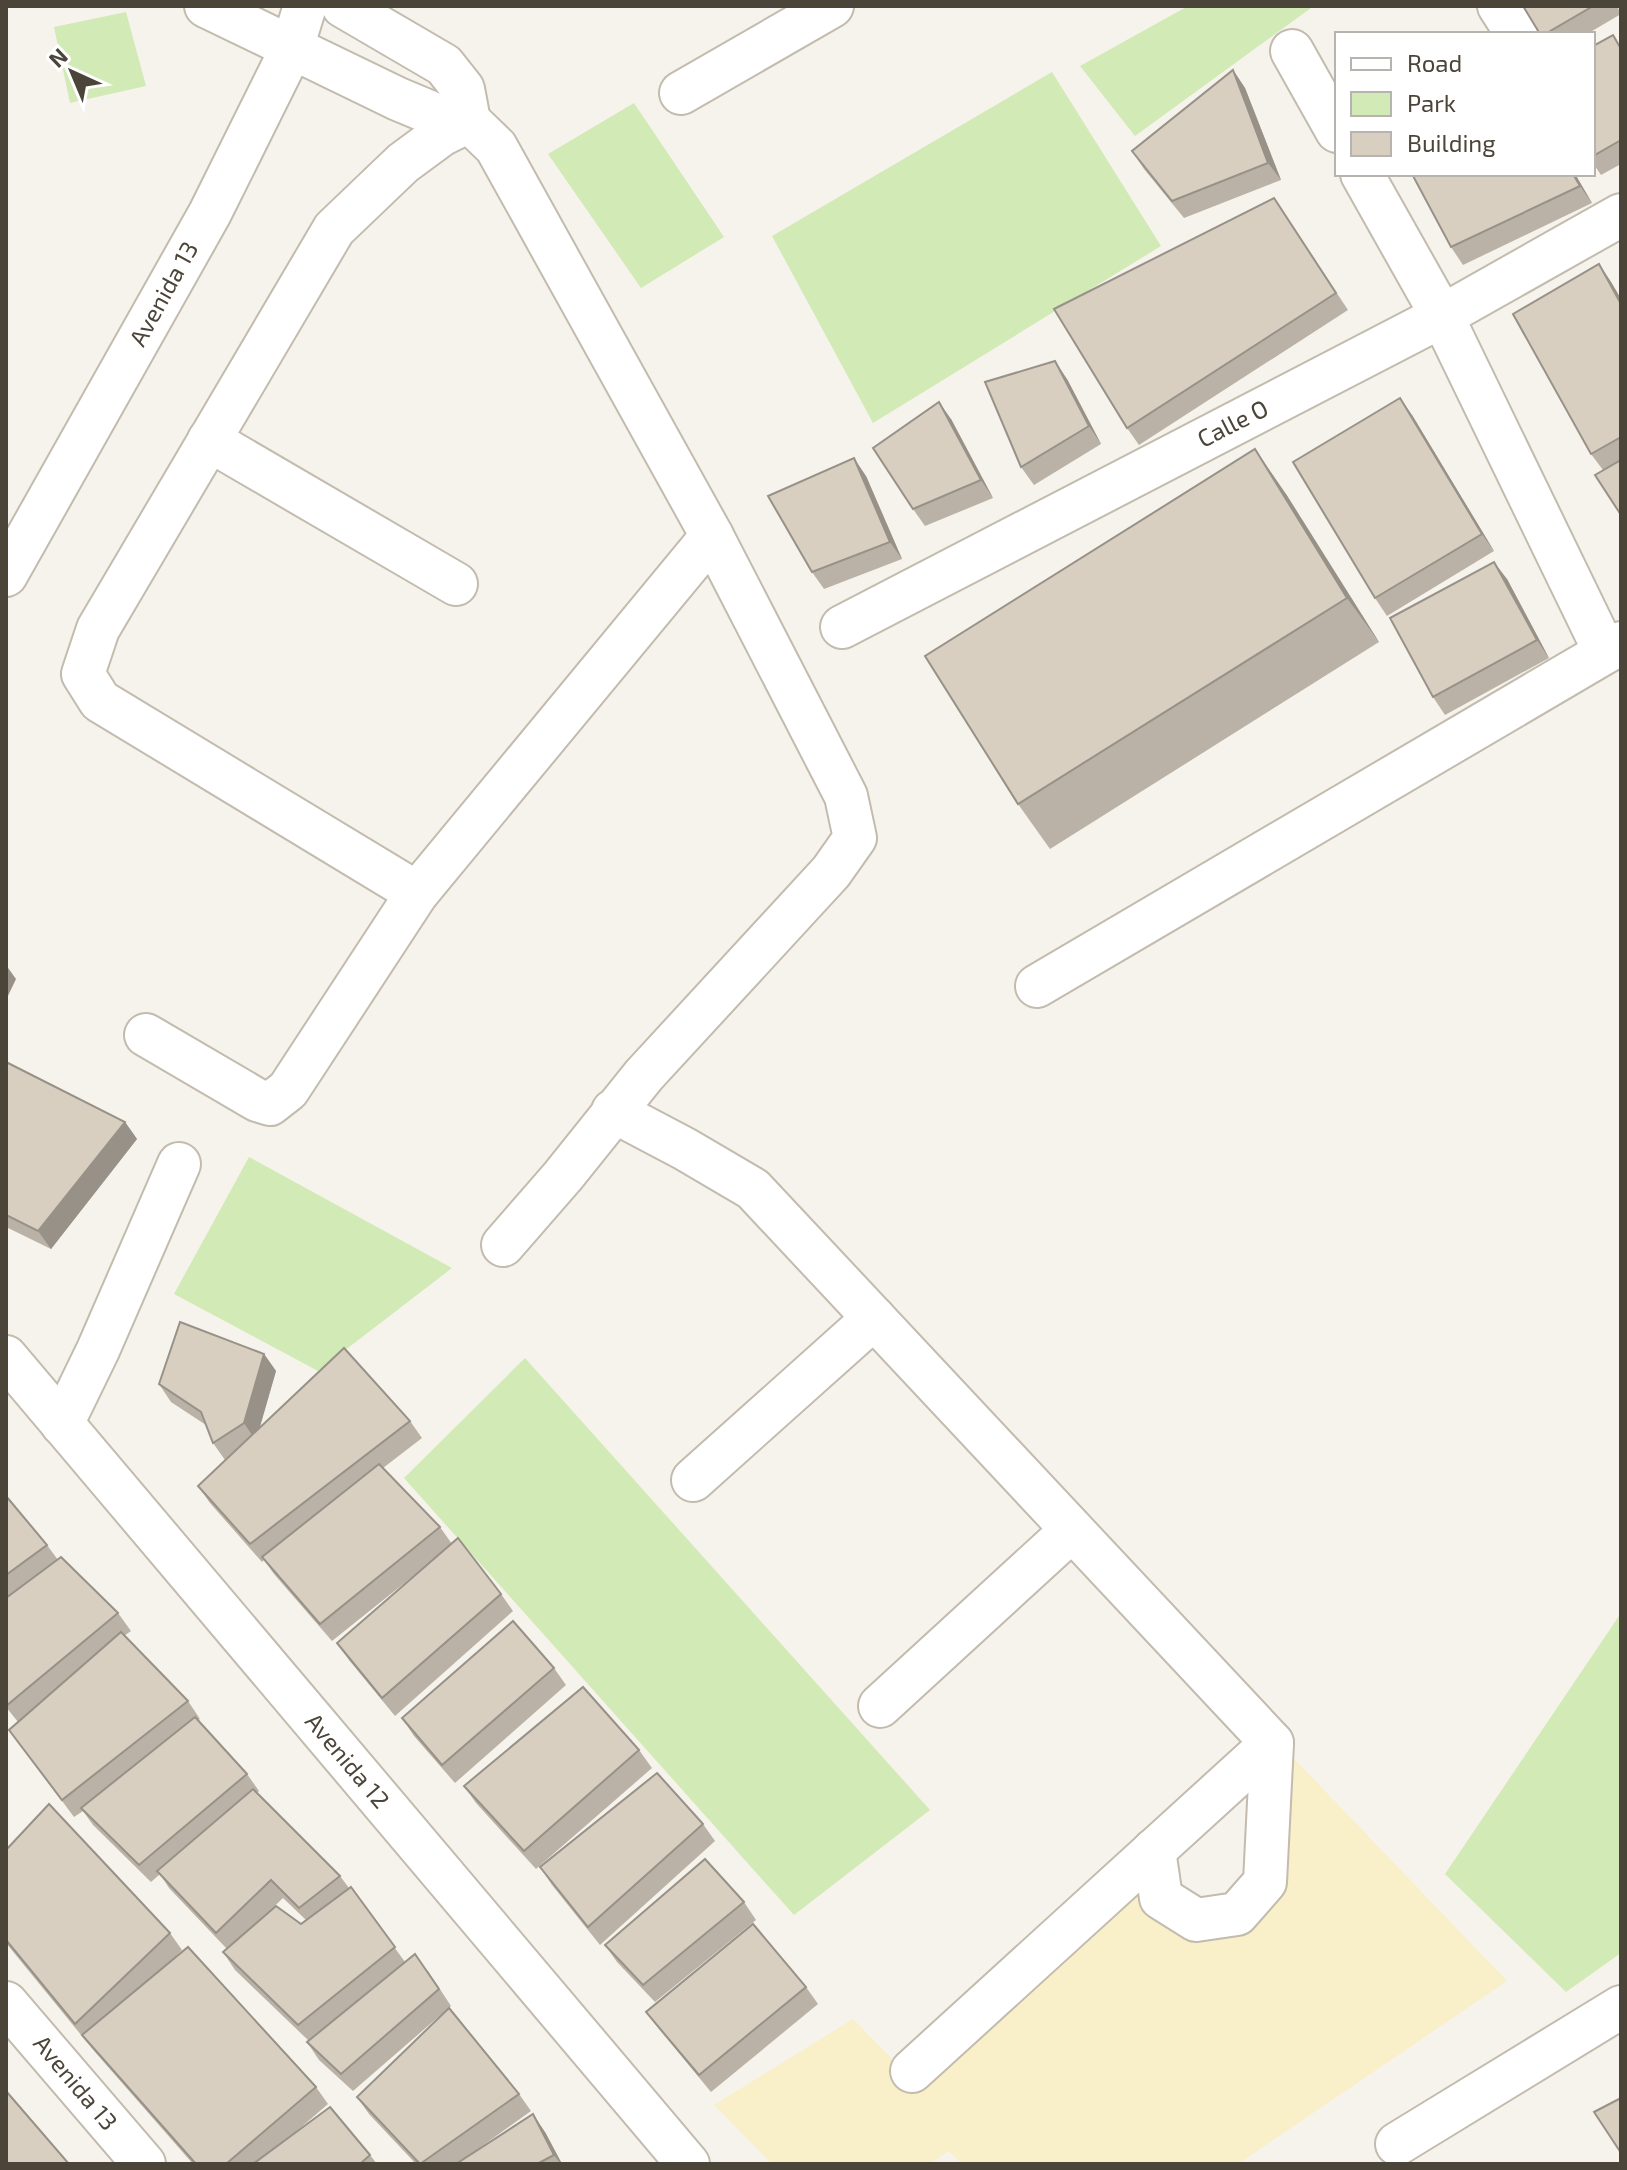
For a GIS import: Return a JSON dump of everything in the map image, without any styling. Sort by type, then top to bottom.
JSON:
[{"type":"street","points":[[206,6],[398,99],[434,114],[469,121],[496,147],[712,536],[846,796],[855,838],[831,872],[613,1111],[563,1176],[503,1245]]},
{"type":"street","name":"Avenida 13","points":[[6,575],[210,213],[292,48],[305,6]]},
{"type":"street","points":[[343,6],[444,65],[463,89],[469,121]]},
{"type":"street","points":[[681,93],[832,6]]},
{"type":"street","points":[[1499,6],[1516,32]]},
{"type":"street","points":[[1292,51],[1335,127]]},
{"type":"street","points":[[417,893],[100,701],[83,674],[98,629],[334,229],[403,163],[441,135],[469,121]]},
{"type":"street","points":[[1037,986],[1613,647],[1442,316],[1363,176]]},
{"type":"street","name":"Calle O","points":[[842,627],[1442,316],[1621,215]]},
{"type":"street","points":[[209,440],[456,584]]},
{"type":"street","points":[[6,513],[68,465]]},
{"type":"street","points":[[146,1035],[257,1100],[270,1104],[288,1090],[417,893],[712,536]]},
{"type":"street","points":[[613,1111],[753,1189],[1272,1743],[1265,1882],[1237,1914],[1196,1920],[1161,1898],[1154,1850]]},
{"type":"street","points":[[62,1424],[98,1350],[179,1164]]},
{"type":"street","points":[[693,1480],[874,1318]]},
{"type":"street","name":"Avenida 12","points":[[6,1357],[688,2164]]},
{"type":"street","points":[[880,1706],[1072,1530]]},
{"type":"street","points":[[912,2071],[1272,1743]]},
{"type":"street","name":"Avenida 13","points":[[6,2003],[144,2164]]},
{"type":"street","points":[[1397,2144],[1621,2007]]},
{"type":"green space","points":[[1188,6],[1311,8],[1135,136],[1080,66]]},
{"type":"green space","points":[[126,12],[146,86],[70,103],[54,27]]},
{"type":"green space","points":[[1052,72],[1161,246],[873,423],[772,236]]},
{"type":"green space","points":[[634,103],[724,237],[641,288],[548,154]]},
{"type":"green space","points":[[249,1157],[452,1268],[318,1371],[174,1294]]},
{"type":"green space","points":[[525,1358],[930,1810],[794,1915],[404,1478]]},
{"type":"green space","points":[[1621,1613],[1621,1953],[1566,1992],[1445,1874]]},
{"type":"sand","points":[[1279,1743],[1507,1981],[1238,2164],[962,2164],[949,2151],[929,2164],[772,2164],[714,2105],[853,2019],[910,2077],[1151,1861],[1157,1902],[1242,1917]]},
{"type":"building","points":[[1523,6],[1593,6],[1548,32],[1539,32]]},
{"type":"building","points":[[1613,35],[1621,49],[1621,140],[1595,155],[1595,45]]},
{"type":"building","points":[[1233,70],[1268,163],[1172,201],[1132,151]]},
{"type":"building","points":[[1413,176],[1574,176],[1580,186],[1451,247]]},
{"type":"building","points":[[1274,198],[1336,293],[1127,428],[1054,309]]},
{"type":"building","points":[[1599,264],[1621,304],[1621,437],[1591,454],[1513,314]]},
{"type":"building","points":[[1055,361],[1089,426],[1021,467],[985,382]]},
{"type":"building","points":[[1400,398],[1482,534],[1375,598],[1293,462]]},
{"type":"building","points":[[939,402],[981,480],[913,509],[873,448]]},
{"type":"building","points":[[1255,449],[1347,598],[1018,804],[925,656]]},
{"type":"building","points":[[854,458],[890,542],[812,572],[768,496]]},
{"type":"building","points":[[1621,460],[1621,515],[1595,475]]},
{"type":"building","points":[[1494,562],[1537,640],[1433,697],[1390,618]]},
{"type":"building","points":[[6,1062],[125,1122],[38,1231],[6,1215]]},
{"type":"building","points":[[180,1322],[264,1354],[244,1423],[213,1443],[201,1412],[159,1384]]},
{"type":"building","points":[[344,1348],[410,1421],[250,1544],[198,1486]]},
{"type":"building","points":[[379,1464],[440,1527],[320,1624],[262,1557]]},
{"type":"building","points":[[6,1496],[47,1545],[6,1575]]},
{"type":"building","points":[[458,1538],[501,1594],[382,1698],[337,1643]]},
{"type":"building","points":[[61,1557],[118,1613],[6,1706],[6,1598]]},
{"type":"building","points":[[513,1621],[554,1668],[442,1765],[402,1718]]},
{"type":"building","points":[[121,1632],[188,1701],[62,1800],[9,1730]]},
{"type":"building","points":[[583,1687],[639,1750],[524,1851],[464,1786]]},
{"type":"building","points":[[195,1717],[247,1774],[139,1865],[81,1808]]},
{"type":"building","points":[[657,1773],[703,1824],[588,1927],[540,1867]]},
{"type":"building","points":[[253,1789],[340,1876],[299,1908],[271,1880],[216,1933],[157,1871]]},
{"type":"building","points":[[49,1804],[170,1933],[75,2024],[6,1940],[6,1850]]},
{"type":"building","points":[[705,1859],[744,1902],[643,1985],[605,1945]]},
{"type":"building","points":[[351,1887],[395,1947],[298,2025],[223,1952],[276,1906],[301,1924]]},
{"type":"building","points":[[753,1924],[806,1987],[699,2075],[646,2012]]},
{"type":"building","points":[[188,1947],[316,2087],[226,2164],[196,2164],[82,2035]]},
{"type":"building","points":[[415,1954],[439,1989],[341,2074],[307,2042]]},
{"type":"building","points":[[449,2008],[519,2094],[420,2164],[357,2097]]},
{"type":"building","points":[[6,2091],[69,2164],[6,2164]]},
{"type":"building","points":[[1621,2098],[1621,2153],[1594,2112]]},
{"type":"building","points":[[330,2107],[370,2155],[360,2164],[253,2164]]},
{"type":"building","points":[[533,2114],[554,2155],[537,2164],[456,2164]]}]
